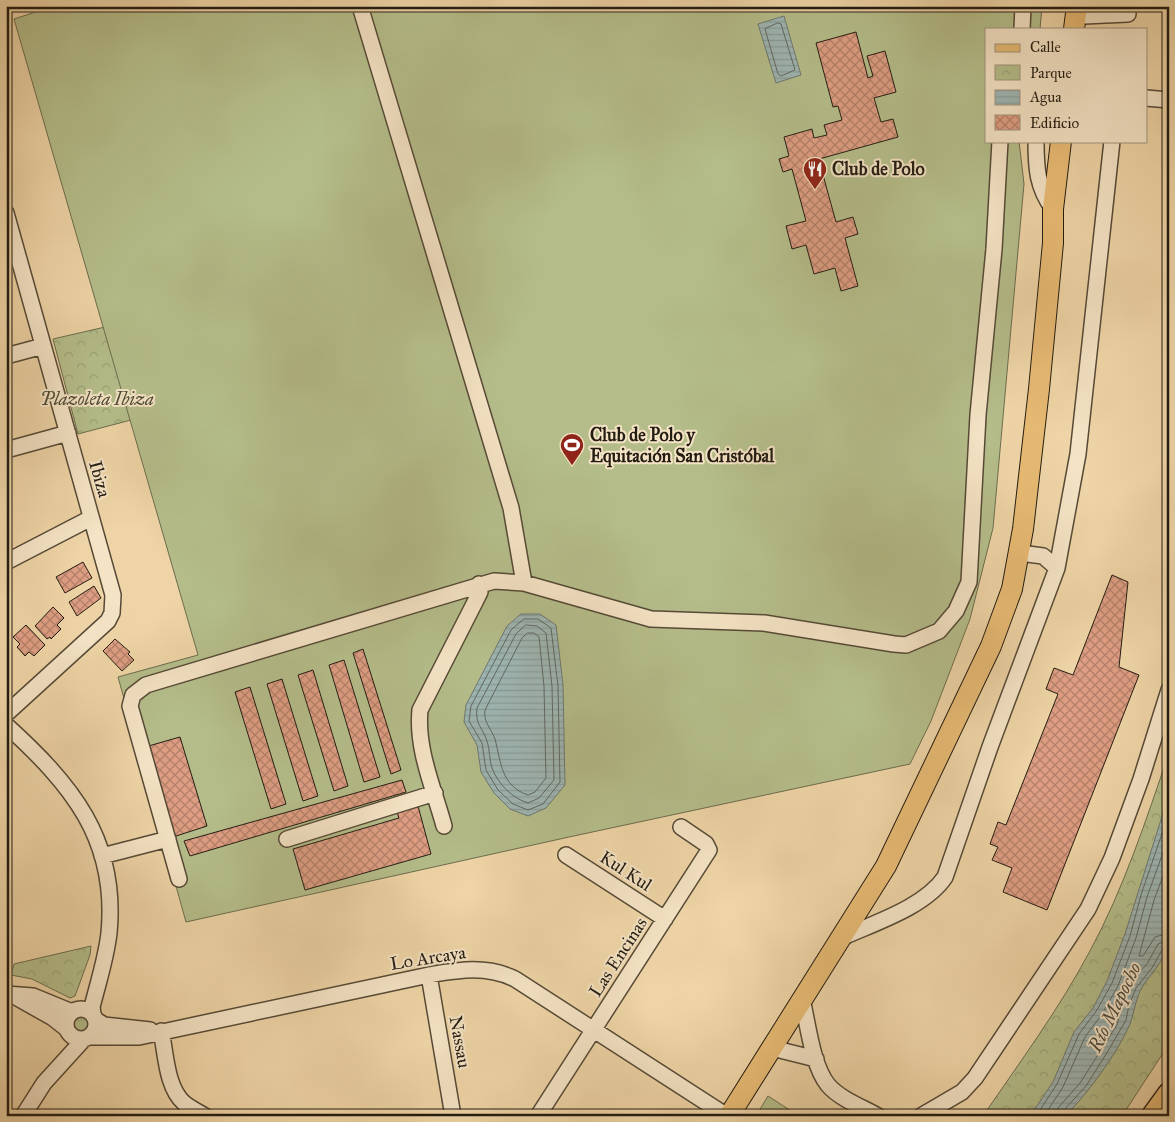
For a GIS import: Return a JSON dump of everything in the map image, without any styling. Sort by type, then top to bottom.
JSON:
[{"type":"highway","points":[[1153,1116],[1169,1094]]},
{"type":"main road","points":[[728,1116],[886,866],[906,828],[992,646],[1010,595],[1020,553],[1053,243],[1053,209],[1068,142]]},
{"type":"main road","points":[[1053,243],[1059,225],[1068,142]]},
{"type":"street","points":[[360,6],[511,508],[524,584]]},
{"type":"street","points":[[1022,28],[1023,6]]},
{"type":"street","points":[[1080,17],[1128,14]]},
{"type":"street","points":[[1148,98],[1169,100]]},
{"type":"street","points":[[179,880],[164,840],[130,706],[133,694],[146,685],[494,580],[524,584],[651,619],[764,623],[906,645],[939,631],[956,611],[969,582],[978,414],[994,249],[1000,142]]},
{"type":"street","points":[[1036,142],[1036,176],[1042,192],[1053,209]]},
{"type":"street","points":[[841,938],[924,899],[938,888],[946,877],[990,747],[1057,568],[1078,454],[1112,142]]},
{"type":"street","name":"Ibiza","points":[[6,213],[13,262],[44,346],[113,594],[112,613],[108,622],[6,714]]},
{"type":"street","points":[[6,356],[44,346]]},
{"type":"street","points":[[6,450],[68,433]]},
{"type":"street","points":[[6,562],[92,518]]},
{"type":"street","points":[[1020,553],[1044,556],[1057,568]]},
{"type":"street","points":[[444,826],[418,728],[420,710],[480,592],[479,584]]},
{"type":"street","points":[[921,1116],[962,1092],[975,1078],[1088,909],[1112,858],[1141,779],[1169,690]]},
{"type":"street","points":[[6,725],[51,767],[73,794],[90,824],[102,856],[109,895],[110,914],[109,934],[92,1007],[95,1030],[71,1050],[44,1084],[23,1116]]},
{"type":"street","points":[[288,840],[435,793]]},
{"type":"street","name":"Las Encinas","points":[[538,1116],[709,850],[706,844],[681,827]]},
{"type":"street","points":[[102,856],[164,840]]},
{"type":"street","name":"Kul Kul","points":[[566,855],[665,919]]},
{"type":"street","name":"Lo Arcaya","points":[[86,1038],[133,1038],[428,975],[472,968],[506,974],[728,1116]]},
{"type":"street","points":[[44,1084],[47,1071],[68,1031],[66,1019],[75,1010],[101,972]]},
{"type":"street","name":"Nassau","points":[[428,975],[453,1116]]},
{"type":"street","points":[[10,995],[33,996],[75,1010],[86,1009],[94,1017]]},
{"type":"street","points":[[10,995],[53,1018],[76,1038],[86,1038]]},
{"type":"street","points":[[802,1000],[816,1059],[829,1085],[840,1095],[878,1116]]},
{"type":"street","name":"Lo Arcaya","points":[[94,1017],[104,1025],[160,1031]]},
{"type":"street","points":[[160,1031],[171,1080],[178,1096],[184,1103],[205,1116]]},
{"type":"street","points":[[772,1048],[816,1059]]},
{"type":"green space","name":"Club de Polo y Equitación San Cristóbal","points":[[54,6],[1042,6],[1040,28],[985,28],[985,142],[1019,142],[1024,184],[993,528],[970,619],[931,721],[910,764],[186,922],[118,677],[198,655],[14,19]]},
{"type":"green space","name":"Plazoleta Ibiza","points":[[105,327],[131,420],[78,434],[53,339]]},
{"type":"green space","points":[[1169,753],[1169,1044],[1122,1116],[983,1116],[1052,1014],[1090,951],[1124,878]]},
{"type":"green space","points":[[91,946],[90,955],[75,996],[70,998],[32,979],[11,975],[14,964]]},
{"type":"green space","points":[[80,1016],[86,1018],[88,1024],[86,1030],[80,1032],[74,1030],[72,1024],[74,1018]]},
{"type":"green space","points":[[768,1096],[799,1116],[756,1116]]},
{"type":"water","points":[[784,16],[801,75],[776,83],[758,24]]},
{"type":"water","points":[[521,614],[540,614],[556,625],[563,685],[565,785],[546,808],[528,816],[510,809],[494,793],[481,772],[477,745],[464,722],[466,705],[507,626]]},
{"type":"water","name":"Río Mapocho","points":[[1169,794],[1169,945],[1166,952],[1140,991],[1125,1035],[1083,1097],[1065,1116],[1030,1116],[1053,1082],[1074,1032],[1093,1008],[1107,981],[1125,934]]},
{"type":"building","points":[[856,32],[868,78],[873,76],[867,56],[885,51],[896,92],[874,98],[881,122],[893,119],[898,137],[812,161],[817,177],[823,175],[836,222],[853,217],[858,234],[845,238],[858,286],[841,291],[835,268],[814,274],[806,245],[792,249],[786,226],[806,221],[792,169],[783,172],[779,159],[789,156],[784,137],[812,129],[814,138],[827,135],[824,125],[842,120],[838,106],[833,107],[816,43]]},
{"type":"building","points":[[83,562],[92,578],[65,593],[56,577]]},
{"type":"building","points":[[1112,575],[1128,582],[1119,667],[1139,675],[1047,910],[1003,892],[1012,868],[992,860],[998,847],[990,844],[998,822],[1006,825],[1058,694],[1046,689],[1054,668],[1073,675]]},
{"type":"building","points":[[94,586],[101,598],[77,616],[69,602]]},
{"type":"building","points":[[53,607],[64,618],[57,625],[61,629],[51,639],[50,637],[47,639],[35,626]]},
{"type":"building","points":[[26,625],[45,645],[34,656],[29,652],[25,656],[17,647],[20,644],[13,637]]},
{"type":"building","points":[[115,639],[130,652],[128,654],[134,660],[122,671],[103,651]]},
{"type":"building","points":[[363,649],[401,770],[391,774],[353,653]]},
{"type":"building","points":[[344,660],[380,777],[364,782],[329,665]]},
{"type":"building","points":[[313,670],[348,786],[334,791],[298,675]]},
{"type":"building","points":[[282,679],[318,796],[303,801],[267,684]]},
{"type":"building","points":[[250,687],[286,804],[271,809],[235,692]]},
{"type":"building","points":[[180,737],[207,826],[173,837],[145,747]]},
{"type":"building","points":[[402,780],[406,792],[190,856],[184,841]]},
{"type":"building","points":[[418,806],[431,854],[305,890],[293,849],[399,818],[397,812]]},
{"type":"place","name":"Club de Polo","points":[[815,190]]},
{"type":"place","name":"Club de Polo y Equitación San Cristóbal","points":[[572,466]]}]
